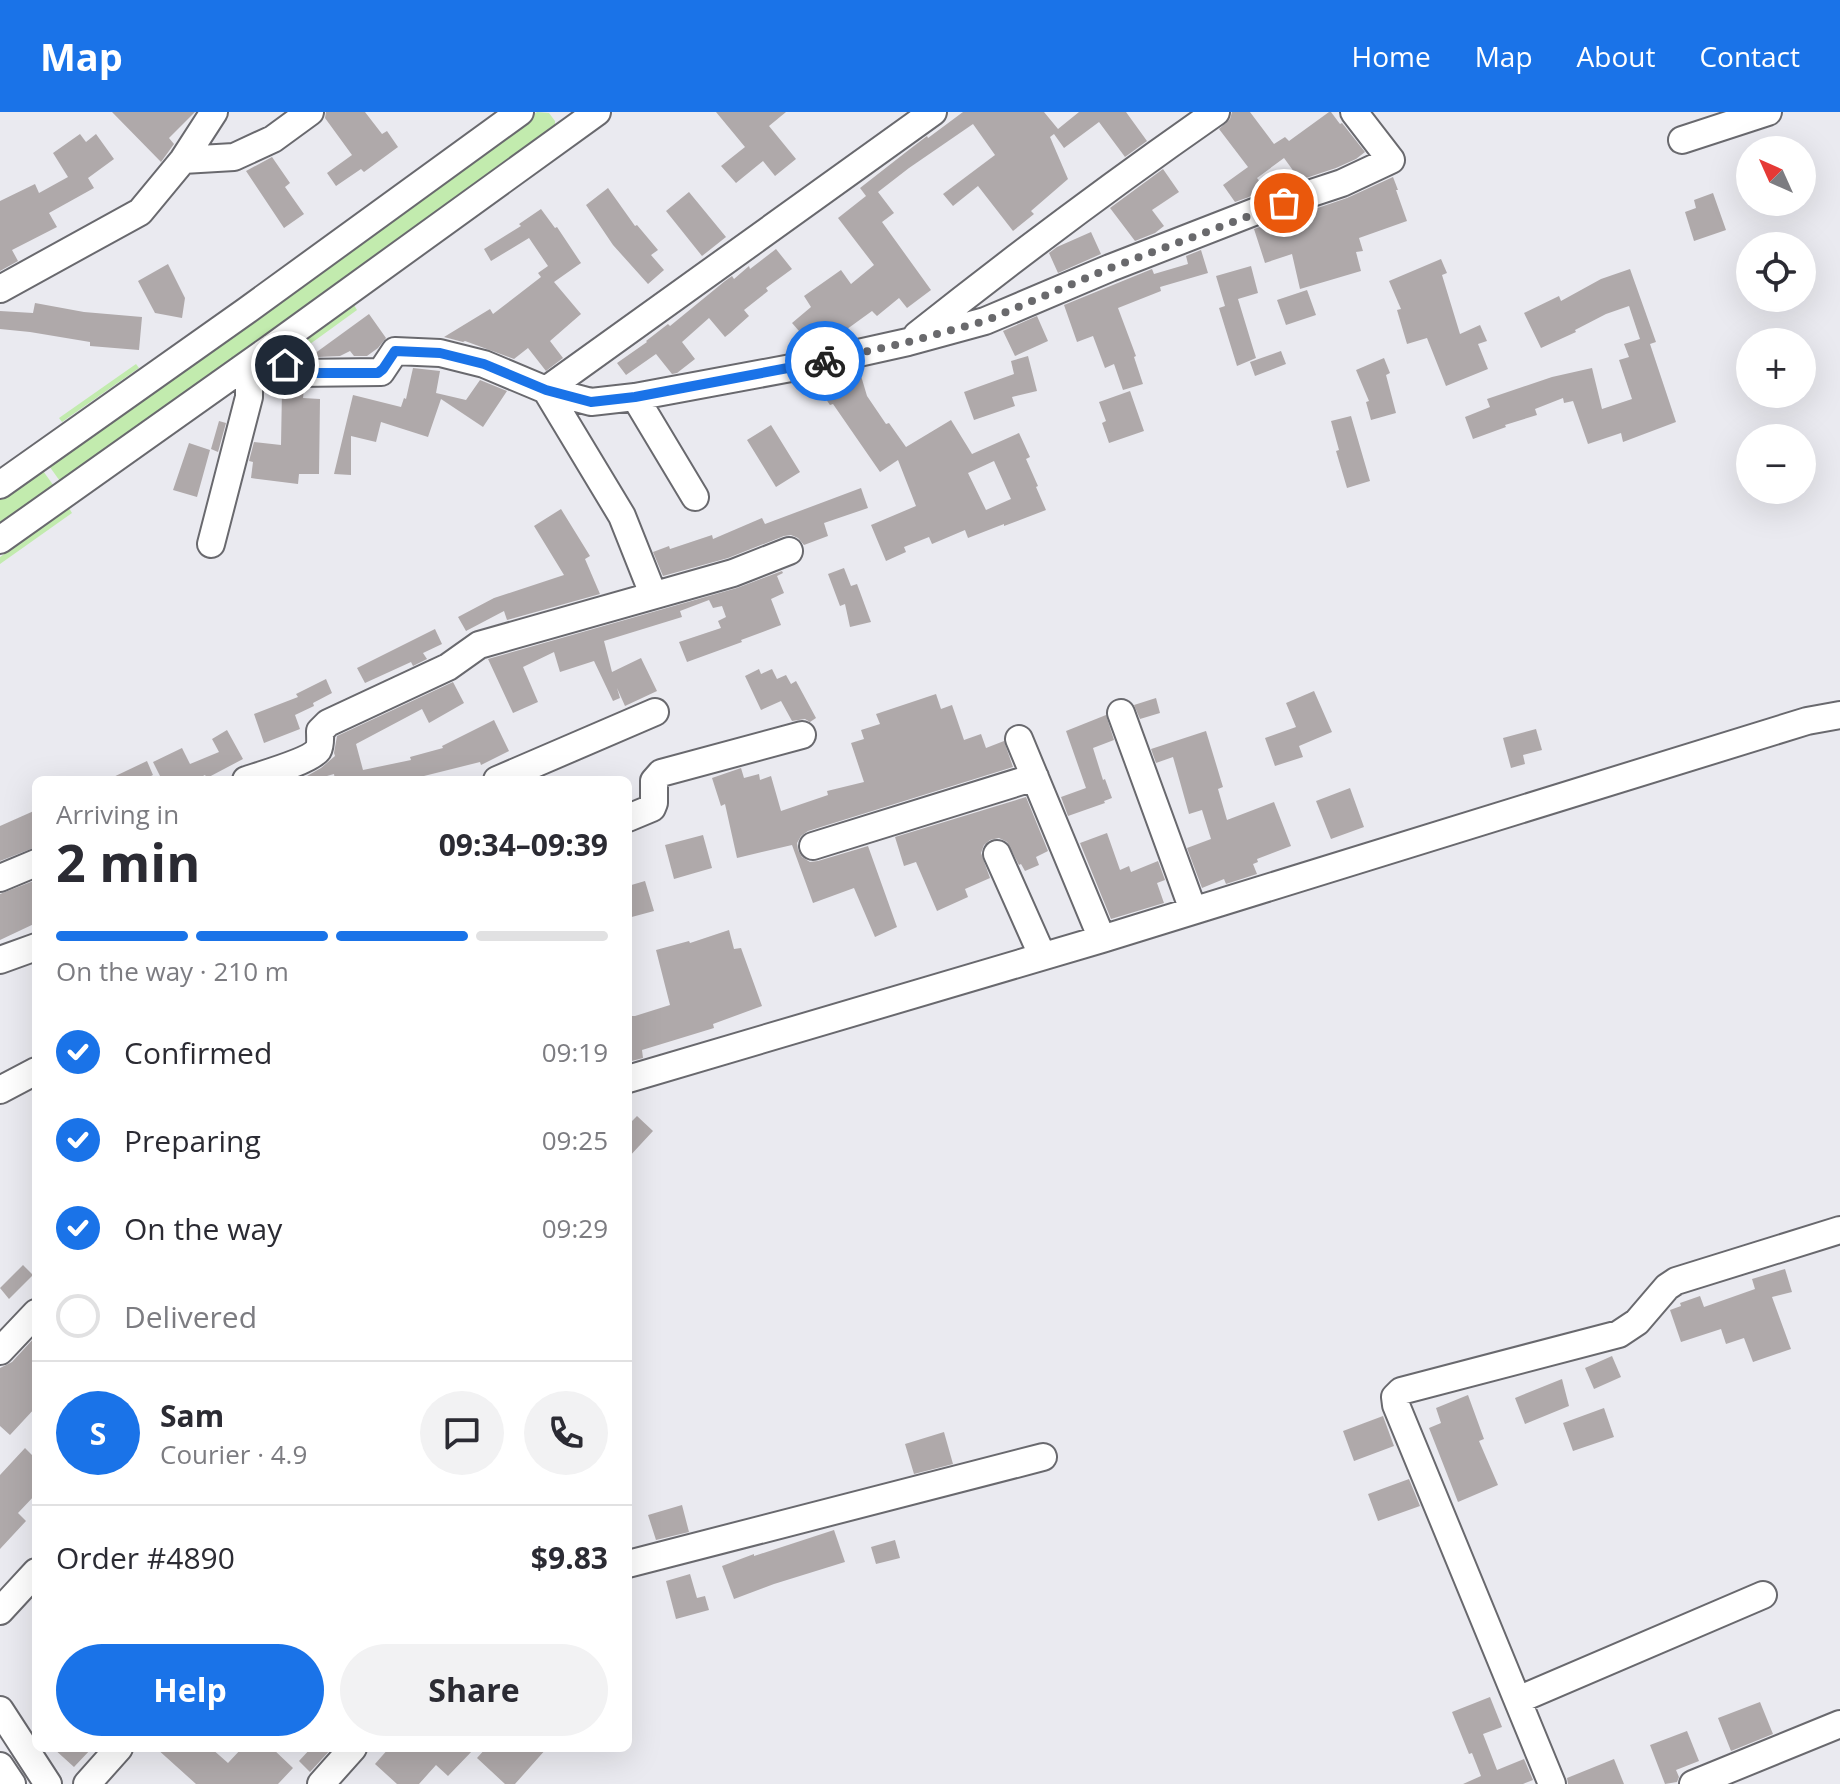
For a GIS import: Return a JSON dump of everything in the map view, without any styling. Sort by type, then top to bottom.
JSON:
[{"type":"street","points":[[0,289],[140,212],[183,160],[214,112]]},
{"type":"street","points":[[183,160],[234,157],[273,139],[310,112]]},
{"type":"street","points":[[0,485],[520,112]]},
{"type":"street","points":[[0,540],[272,347],[569,120],[597,112]]},
{"type":"street","points":[[546,390],[933,112]]},
{"type":"street","points":[[908,342],[1012,260],[1216,112]]},
{"type":"street","points":[[272,347],[288,370],[297,373],[381,372],[395,351],[440,353],[484,364],[546,390],[591,402],[635,397],[791,368],[985,321],[1254,212],[1342,183],[1391,160],[1354,112]]},
{"type":"street","points":[[1682,140],[1768,112]]},
{"type":"street","points":[[211,544],[249,397],[249,380],[241,369]]},
{"type":"street","points":[[546,390],[622,516],[653,594]]},
{"type":"street","points":[[635,397],[695,497]]},
{"type":"street","points":[[257,776],[306,759],[317,751],[320,731],[328,723],[448,667],[479,645],[733,573],[789,551]]},
{"type":"street","points":[[506,776],[655,712]]},
{"type":"street","points":[[1121,713],[1193,910]]},
{"type":"street","points":[[632,1078],[1102,939],[1807,721],[1840,715]]},
{"type":"street","points":[[632,816],[652,808],[654,781],[661,773],[802,735]]},
{"type":"street","points":[[1019,739],[1102,939]]},
{"type":"street","points":[[813,846],[1035,777]]},
{"type":"street","points":[[997,854],[1042,955]]},
{"type":"street","points":[[0,878],[32,865]]},
{"type":"street","points":[[0,960],[32,948]]},
{"type":"street","points":[[0,1090],[32,1073]]},
{"type":"street","points":[[1552,1784],[1395,1397],[1401,1391],[1619,1334],[1637,1322],[1676,1281],[1840,1230]]},
{"type":"street","points":[[0,1351],[32,1317]]},
{"type":"street","points":[[632,1563],[1043,1457]]},
{"type":"street","points":[[0,1611],[32,1576]]},
{"type":"street","points":[[1518,1700],[1763,1595]]},
{"type":"street","points":[[0,1710],[48,1784]]},
{"type":"street","points":[[1693,1784],[1840,1724]]},
{"type":"street","points":[[87,1784],[115,1752]]},
{"type":"street","points":[[321,1784],[349,1752]]},
{"type":"street","points":[[0,1766],[12,1784]]},
{"type":"green space","points":[[537,112],[549,113],[555,126],[62,484],[47,463]]},
{"type":"green space","points":[[354,305],[357,310],[288,360],[283,356]]},
{"type":"green space","points":[[136,364],[139,368],[62,422],[59,418]]},
{"type":"green space","points":[[41,468],[56,489],[0,529],[0,497]]},
{"type":"green space","points":[[69,508],[72,513],[0,564],[0,557]]},
{"type":"building","points":[[112,112],[195,112],[169,138],[174,144],[161,162]]},
{"type":"building","points":[[326,112],[365,112],[382,134],[387,131],[398,147],[364,172],[361,169],[336,186],[327,173],[352,155],[325,118]]},
{"type":"building","points":[[716,112],[786,112],[769,126],[796,159],[775,176],[763,161],[736,183],[721,166],[745,147]]},
{"type":"building","points":[[963,112],[1044,112],[1058,129],[1079,112],[1126,112],[1147,141],[1125,157],[1099,122],[1064,148],[1054,134],[1050,137],[1068,179],[1013,231],[978,186],[953,206],[943,194],[995,155],[973,124],[878,192],[894,213],[882,222],[931,290],[907,308],[899,298],[877,316],[872,311],[843,332],[839,327],[813,347],[792,323],[811,307],[804,296],[841,270],[851,284],[874,265],[838,218],[866,196],[860,188]]},
{"type":"building","points":[[1232,112],[1250,112],[1274,144],[1285,137],[1289,141],[1331,112],[1365,152],[1336,168],[1300,180],[1284,158],[1257,178],[1264,187],[1235,202],[1223,185],[1248,167],[1219,129],[1230,119]]},
{"type":"building","points":[[80,134],[86,142],[96,134],[114,159],[88,178],[94,188],[49,213],[57,227],[12,250],[18,261],[0,271],[0,201],[35,184],[39,193],[68,177],[53,153]]},
{"type":"building","points":[[272,157],[290,183],[285,187],[304,214],[284,228],[246,171]]},
{"type":"building","points":[[1163,169],[1179,192],[1152,210],[1164,226],[1135,241],[1110,208]]},
{"type":"building","points":[[1393,177],[1407,221],[1359,238],[1363,251],[1356,252],[1361,271],[1300,289],[1292,254],[1265,263],[1254,229],[1347,198]]},
{"type":"building","points":[[608,188],[635,226],[658,250],[651,255],[664,270],[648,284],[613,245],[586,205]]},
{"type":"building","points":[[689,192],[726,237],[702,256],[666,211]]},
{"type":"building","points":[[1713,193],[1726,230],[1694,241],[1685,212],[1696,208],[1694,200]]},
{"type":"building","points":[[541,209],[581,263],[554,282],[581,314],[550,341],[563,358],[546,371],[528,348],[514,359],[465,341],[444,337],[490,309],[493,314],[541,277],[538,273],[548,266],[529,238],[491,261],[484,249],[521,226],[519,224]]},
{"type":"building","points":[[1091,232],[1101,254],[1058,273],[1049,253]]},
{"type":"building","points":[[776,249],[792,269],[766,288],[768,291],[744,310],[749,316],[730,333],[725,337],[709,318],[682,342],[695,359],[677,373],[672,374],[656,354],[626,375],[617,363],[668,324],[670,326],[725,281],[732,276],[734,279],[749,266],[750,269]]},
{"type":"building","points":[[1201,250],[1208,273],[1160,287],[1161,291],[1118,308],[1143,384],[1123,390],[1114,364],[1105,368],[1093,336],[1077,342],[1064,305],[1152,269],[1154,274],[1188,264],[1186,256]]},
{"type":"building","points":[[1441,259],[1447,273],[1442,275],[1460,334],[1480,325],[1487,341],[1478,344],[1488,369],[1446,386],[1427,338],[1407,344],[1397,310],[1401,309],[1389,281]]},
{"type":"building","points":[[168,264],[185,298],[182,318],[155,313],[138,281]]},
{"type":"building","points":[[1251,266],[1258,293],[1238,299],[1256,358],[1237,366],[1219,308],[1225,306],[1216,276]]},
{"type":"building","points":[[1630,269],[1656,342],[1650,344],[1676,422],[1623,442],[1621,433],[1588,444],[1573,401],[1564,403],[1563,398],[1535,409],[1537,415],[1473,439],[1465,417],[1490,407],[1487,399],[1552,377],[1592,368],[1602,409],[1632,399],[1619,360],[1629,357],[1624,344],[1640,339],[1629,306],[1606,314],[1541,348],[1524,313],[1559,296],[1561,301],[1601,279]]},
{"type":"building","points":[[1307,290],[1316,315],[1286,325],[1277,300]]},
{"type":"building","points":[[35,303],[84,312],[142,317],[139,350],[90,346],[90,342],[0,329],[0,311],[33,313]]},
{"type":"building","points":[[369,314],[386,338],[367,356],[354,356],[350,351],[340,356],[318,357],[314,354]]},
{"type":"building","points":[[1037,316],[1048,341],[1015,356],[1003,331]]},
{"type":"building","points":[[1281,351],[1286,364],[1255,376],[1250,362]]},
{"type":"building","points":[[1028,356],[1037,391],[1012,397],[1015,406],[974,420],[964,392],[1014,374],[1011,361]]},
{"type":"building","points":[[1384,358],[1390,373],[1386,375],[1396,413],[1371,420],[1366,402],[1369,401],[1356,370]]},
{"type":"building","points":[[413,368],[440,371],[436,393],[466,400],[480,380],[507,391],[483,427],[441,399],[428,437],[381,422],[376,442],[351,436],[351,475],[334,474],[353,395],[401,407],[406,399]]},
{"type":"building","points":[[859,369],[867,396],[906,447],[951,420],[972,454],[1019,433],[1030,457],[1026,459],[1046,510],[968,538],[965,530],[932,544],[929,537],[904,547],[906,552],[886,561],[871,525],[916,506],[898,460],[880,472],[833,404],[830,405],[816,379]],"holes":[[[994,461],[1011,499],[986,510],[968,473]]]},
{"type":"building","points":[[282,390],[304,390],[303,398],[320,399],[319,474],[299,474],[298,484],[251,478],[253,462],[249,461],[254,442],[281,445]]},
{"type":"building","points":[[1130,391],[1144,431],[1109,443],[1099,402]]},
{"type":"building","points":[[1351,416],[1370,481],[1347,488],[1331,421]]},
{"type":"building","points":[[219,421],[226,423],[218,452],[211,449]]},
{"type":"building","points":[[771,425],[800,472],[776,487],[747,440]]},
{"type":"building","points":[[189,443],[210,450],[197,497],[173,490]]},
{"type":"building","points":[[861,488],[868,508],[824,523],[828,536],[804,545],[798,538],[784,536],[728,558],[663,576],[653,552],[712,535],[713,539],[762,518],[765,524]]},
{"type":"building","points":[[561,509],[590,556],[585,559],[600,594],[507,620],[504,611],[466,631],[458,617],[494,598],[564,575],[534,526]]},
{"type":"building","points":[[844,568],[851,586],[857,584],[871,622],[850,627],[845,604],[840,606],[828,574]]},
{"type":"building","points":[[782,571],[777,576],[784,593],[771,599],[781,625],[742,642],[687,662],[679,642],[721,628],[718,621],[726,617],[722,606],[713,608],[709,600],[680,611],[682,617],[604,641],[612,672],[641,658],[657,691],[625,706],[617,688],[620,698],[613,701],[594,661],[560,672],[554,652],[523,667],[538,702],[513,713],[488,659],[737,588]]},
{"type":"building","points":[[435,629],[442,644],[423,653],[427,659],[413,666],[411,662],[365,683],[357,668]]},
{"type":"building","points":[[759,669],[761,674],[772,669],[777,679],[786,675],[791,684],[796,681],[816,718],[810,722],[805,719],[792,721],[781,701],[761,710],[745,676]]},
{"type":"building","points":[[326,679],[332,693],[295,715],[300,729],[264,743],[254,714],[298,697],[296,694]]},
{"type":"building","points":[[453,682],[464,703],[429,723],[422,709],[356,744],[363,770],[411,760],[410,757],[443,748],[494,720],[509,751],[481,765],[480,762],[424,776],[307,776],[335,756],[337,736]]},
{"type":"building","points":[[1314,691],[1332,732],[1299,746],[1303,757],[1275,766],[1265,738],[1296,727],[1286,703]]},
{"type":"building","points":[[936,694],[941,709],[952,705],[964,740],[981,734],[986,748],[1004,741],[1013,767],[808,831],[797,843],[802,857],[810,862],[868,846],[897,927],[875,937],[854,888],[813,903],[792,845],[737,858],[725,804],[721,806],[712,778],[741,768],[744,778],[759,774],[760,780],[771,776],[781,811],[828,795],[827,791],[864,782],[851,743],[864,739],[861,730],[880,724],[876,714]]},
{"type":"building","points":[[1156,698],[1160,713],[1140,719],[1134,705]]},
{"type":"building","points":[[1106,715],[1114,740],[1093,748],[1112,798],[1068,816],[1061,797],[1086,788],[1066,731]]},
{"type":"building","points":[[1536,729],[1542,750],[1523,755],[1525,764],[1511,768],[1503,738]]},
{"type":"building","points":[[227,730],[243,759],[211,776],[160,776],[153,762],[182,748],[190,764],[219,752],[212,739]]},
{"type":"building","points":[[1206,731],[1223,787],[1218,789],[1227,820],[1274,802],[1291,846],[1257,859],[1258,862],[1253,864],[1257,874],[1226,884],[1224,879],[1202,888],[1187,848],[1211,839],[1202,810],[1189,814],[1173,757],[1156,763],[1151,749]]},
{"type":"building","points":[[147,761],[153,775],[151,776],[115,776]]},
{"type":"building","points":[[1350,788],[1364,827],[1331,839],[1316,801]]},
{"type":"building","points":[[1026,797],[1048,851],[1036,857],[1039,865],[1025,871],[1007,842],[999,838],[990,840],[981,853],[990,878],[965,889],[968,897],[937,911],[916,862],[904,866],[895,837]]},
{"type":"building","points":[[32,812],[32,849],[0,861],[0,826]]},
{"type":"building","points":[[1107,833],[1120,870],[1129,866],[1131,872],[1158,861],[1165,880],[1157,883],[1164,903],[1111,919],[1080,843]]},
{"type":"building","points":[[703,835],[712,868],[674,879],[665,845]]},
{"type":"building","points":[[645,881],[654,911],[632,917],[632,885]]},
{"type":"building","points":[[32,882],[32,925],[0,940],[0,894]]},
{"type":"building","points":[[729,930],[734,949],[741,948],[762,1006],[713,1024],[714,1028],[642,1050],[643,1058],[632,1061],[632,1016],[670,1005],[656,950]]},
{"type":"building","points":[[637,1116],[653,1131],[632,1154],[632,1121]]},
{"type":"building","points":[[23,1265],[32,1274],[9,1299],[0,1288]]},
{"type":"building","points":[[1785,1269],[1792,1292],[1772,1297],[1791,1349],[1753,1362],[1744,1338],[1726,1344],[1721,1329],[1681,1342],[1670,1310],[1700,1296],[1704,1307],[1755,1289],[1752,1279]]},
{"type":"building","points":[[32,1340],[32,1411],[10,1435],[0,1426],[0,1368],[12,1362]]},
{"type":"building","points":[[1612,1356],[1621,1377],[1594,1389],[1585,1368]]},
{"type":"building","points":[[1562,1379],[1569,1406],[1525,1424],[1515,1398]]},
{"type":"building","points":[[1468,1395],[1484,1439],[1479,1441],[1498,1485],[1458,1502],[1429,1428],[1441,1423],[1436,1408]]},
{"type":"building","points":[[1604,1408],[1614,1437],[1573,1451],[1563,1423]]},
{"type":"building","points":[[1383,1416],[1394,1446],[1354,1461],[1343,1431]]},
{"type":"building","points":[[944,1432],[953,1464],[914,1474],[905,1444]]},
{"type":"building","points":[[25,1448],[32,1455],[32,1498],[18,1513],[26,1521],[0,1549],[0,1475]]},
{"type":"building","points":[[1409,1479],[1420,1506],[1378,1521],[1368,1494]]},
{"type":"building","points":[[682,1505],[689,1532],[656,1540],[648,1515]]},
{"type":"building","points":[[834,1530],[845,1562],[734,1599],[722,1566]]},
{"type":"building","points":[[895,1540],[900,1558],[876,1564],[871,1547]]},
{"type":"building","points":[[690,1574],[697,1598],[705,1596],[709,1610],[676,1619],[666,1581]]},
{"type":"building","points":[[1490,1697],[1502,1727],[1483,1734],[1497,1770],[1524,1759],[1533,1780],[1523,1784],[1463,1784],[1481,1776],[1452,1712]]},
{"type":"building","points":[[1760,1702],[1773,1734],[1731,1751],[1718,1718]]},
{"type":"building","points":[[1687,1731],[1699,1761],[1676,1770],[1679,1777],[1677,1782],[1665,1784],[1650,1745]]},
{"type":"building","points":[[57,1752],[88,1752],[74,1767]]},
{"type":"building","points":[[160,1752],[216,1752],[228,1763],[238,1752],[276,1752],[293,1768],[278,1784],[196,1784]]},
{"type":"building","points":[[307,1752],[328,1752],[310,1772],[299,1761]]},
{"type":"building","points":[[386,1752],[471,1752],[448,1776],[436,1765],[419,1784],[397,1784],[375,1764]]},
{"type":"building","points":[[482,1752],[543,1752],[515,1784],[505,1784],[477,1758]]},
{"type":"building","points":[[1614,1759],[1624,1784],[1568,1784],[1567,1778]]},
{"type":"way so far","points":[[825,361],[985,321],[1110,268],[1284,203]]},
{"type":"route","points":[[285,365],[288,370],[297,373],[378,373],[395,351],[440,353],[484,364],[546,390],[591,402],[635,397],[825,361]]}]
